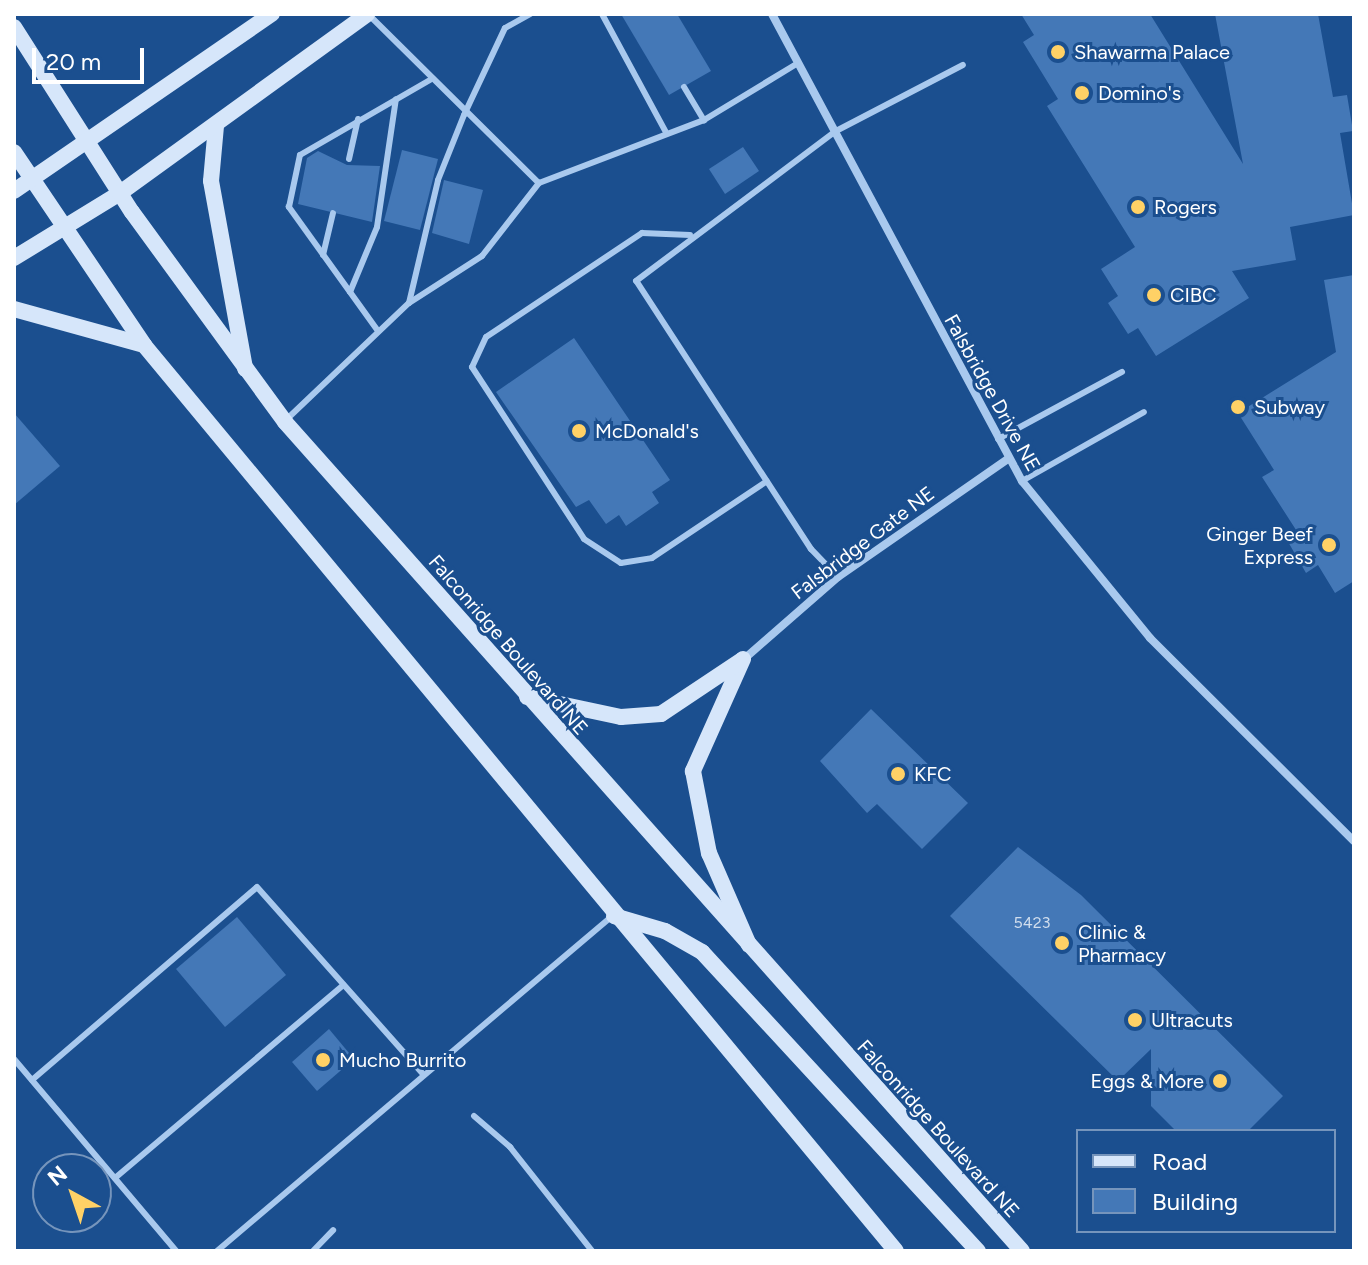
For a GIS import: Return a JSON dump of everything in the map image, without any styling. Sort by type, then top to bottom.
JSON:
[{"type":"main road","points":[[14,191],[272,14]]},
{"type":"main road","points":[[14,258],[120,193],[367,14]]},
{"type":"main road","name":"Falconridge Boulevard NE","points":[[14,27],[120,193],[246,373],[285,422],[756,959],[1022,1251]]},
{"type":"main road","points":[[216,126],[211,181],[246,373]]},
{"type":"main road","points":[[14,152],[144,345],[613,916],[896,1251]]},
{"type":"main road","points":[[14,309],[144,345]]},
{"type":"main road","points":[[527,697],[621,717],[661,714],[743,659]]},
{"type":"main road","points":[[743,659],[693,771],[709,853],[756,959]]},
{"type":"main road","points":[[613,916],[665,931],[702,952],[978,1251]]},
{"type":"street","name":"Falsbridge Drive NE","points":[[772,14],[996,441],[1022,481],[1150,638],[1354,841]]},
{"type":"street","name":"Falsbridge Gate NE","points":[[743,659],[838,577],[1008,459]]},
{"type":"lane","points":[[367,14],[464,115],[539,183]]},
{"type":"lane","points":[[409,303],[438,180],[464,115],[505,28],[530,14]]},
{"type":"lane","points":[[602,14],[667,134]]},
{"type":"lane","points":[[285,422],[409,303],[482,256],[539,183],[704,120],[798,63]]},
{"type":"lane","points":[[838,577],[767,481],[636,281],[690,235],[723,221],[836,131],[963,65]]},
{"type":"lane","points":[[378,331],[289,207],[300,155],[430,80]]},
{"type":"lane","points":[[684,87],[704,120]]},
{"type":"lane","points":[[350,292],[377,227],[396,98]]},
{"type":"lane","points":[[349,159],[358,119]]},
{"type":"lane","points":[[323,255],[333,213]]},
{"type":"lane","points":[[690,235],[642,233],[486,337],[472,367],[584,539],[621,563],[652,558],[767,481]]},
{"type":"lane","points":[[996,441],[1122,372]]},
{"type":"lane","points":[[1022,481],[1144,412]]},
{"type":"lane","points":[[32,1080],[257,887],[424,1075]]},
{"type":"lane","points":[[217,1251],[613,916]]},
{"type":"lane","points":[[115,1178],[343,985]]},
{"type":"lane","points":[[14,1059],[176,1251]]},
{"type":"lane","points":[[474,1116],[510,1147],[592,1251]]},
{"type":"lane","points":[[313,1251],[333,1230]]},
{"type":"building","points":[[621,14],[677,14],[711,71],[669,95]]},
{"type":"building","points":[[1021,14],[1150,14],[1243,164],[1215,14],[1318,14],[1333,97],[1347,95],[1353,131],[1340,133],[1354,215],[1290,227],[1296,260],[1232,271],[1249,298],[1156,356],[1138,328],[1128,334],[1108,303],[1118,296],[1101,269],[1135,247],[1047,106],[1058,99],[1023,42],[1034,35]]},
{"type":"building","points":[[743,147],[759,171],[725,194],[709,169]]},
{"type":"building","points":[[402,150],[438,159],[420,230],[384,221]]},
{"type":"building","points":[[318,151],[347,165],[380,166],[372,222],[298,204],[307,158]]},
{"type":"building","points":[[444,180],[483,190],[469,244],[432,233]]},
{"type":"building","points":[[1354,275],[1354,581],[1335,593],[1318,565],[1306,573],[1287,540],[1298,533],[1262,477],[1274,470],[1238,413],[1336,352],[1324,280]]},
{"type":"building","name":"McDonald's","points":[[574,338],[670,480],[652,492],[659,503],[626,526],[619,515],[606,524],[589,500],[576,507],[496,392]]},
{"type":"building","points":[[14,413],[60,466],[14,505]]},
{"type":"building","points":[[871,709],[968,803],[922,849],[877,804],[867,813],[820,761]]},
{"type":"building","points":[[1018,847],[1081,895],[1283,1096],[1250,1129],[1174,1129],[1151,1106],[1151,1049],[1118,1081],[950,916]]},
{"type":"building","points":[[237,917],[286,975],[225,1027],[176,969]]},
{"type":"building","name":"Mucho Burrito","points":[[329,1029],[354,1059],[317,1091],[292,1062]]},
{"type":"place","name":"Shawarma Palace","points":[[1058,52]]},
{"type":"place","name":"Domino's","points":[[1082,93]]},
{"type":"place","name":"Rogers","points":[[1138,207]]},
{"type":"place","name":"CIBC","points":[[1154,295]]},
{"type":"place","name":"Subway","points":[[1238,407]]},
{"type":"place","name":"McDonald's","points":[[579,431]]},
{"type":"place","name":"Ginger Beef Express","points":[[1329,545]]},
{"type":"place","name":"KFC","points":[[898,774]]},
{"type":"place","name":"Clinic & Pharmacy","points":[[1062,943]]},
{"type":"place","name":"Ultracuts","points":[[1135,1020]]},
{"type":"place","name":"Mucho Burrito","points":[[323,1060]]},
{"type":"place","name":"Eggs & More","points":[[1220,1081]]}]
